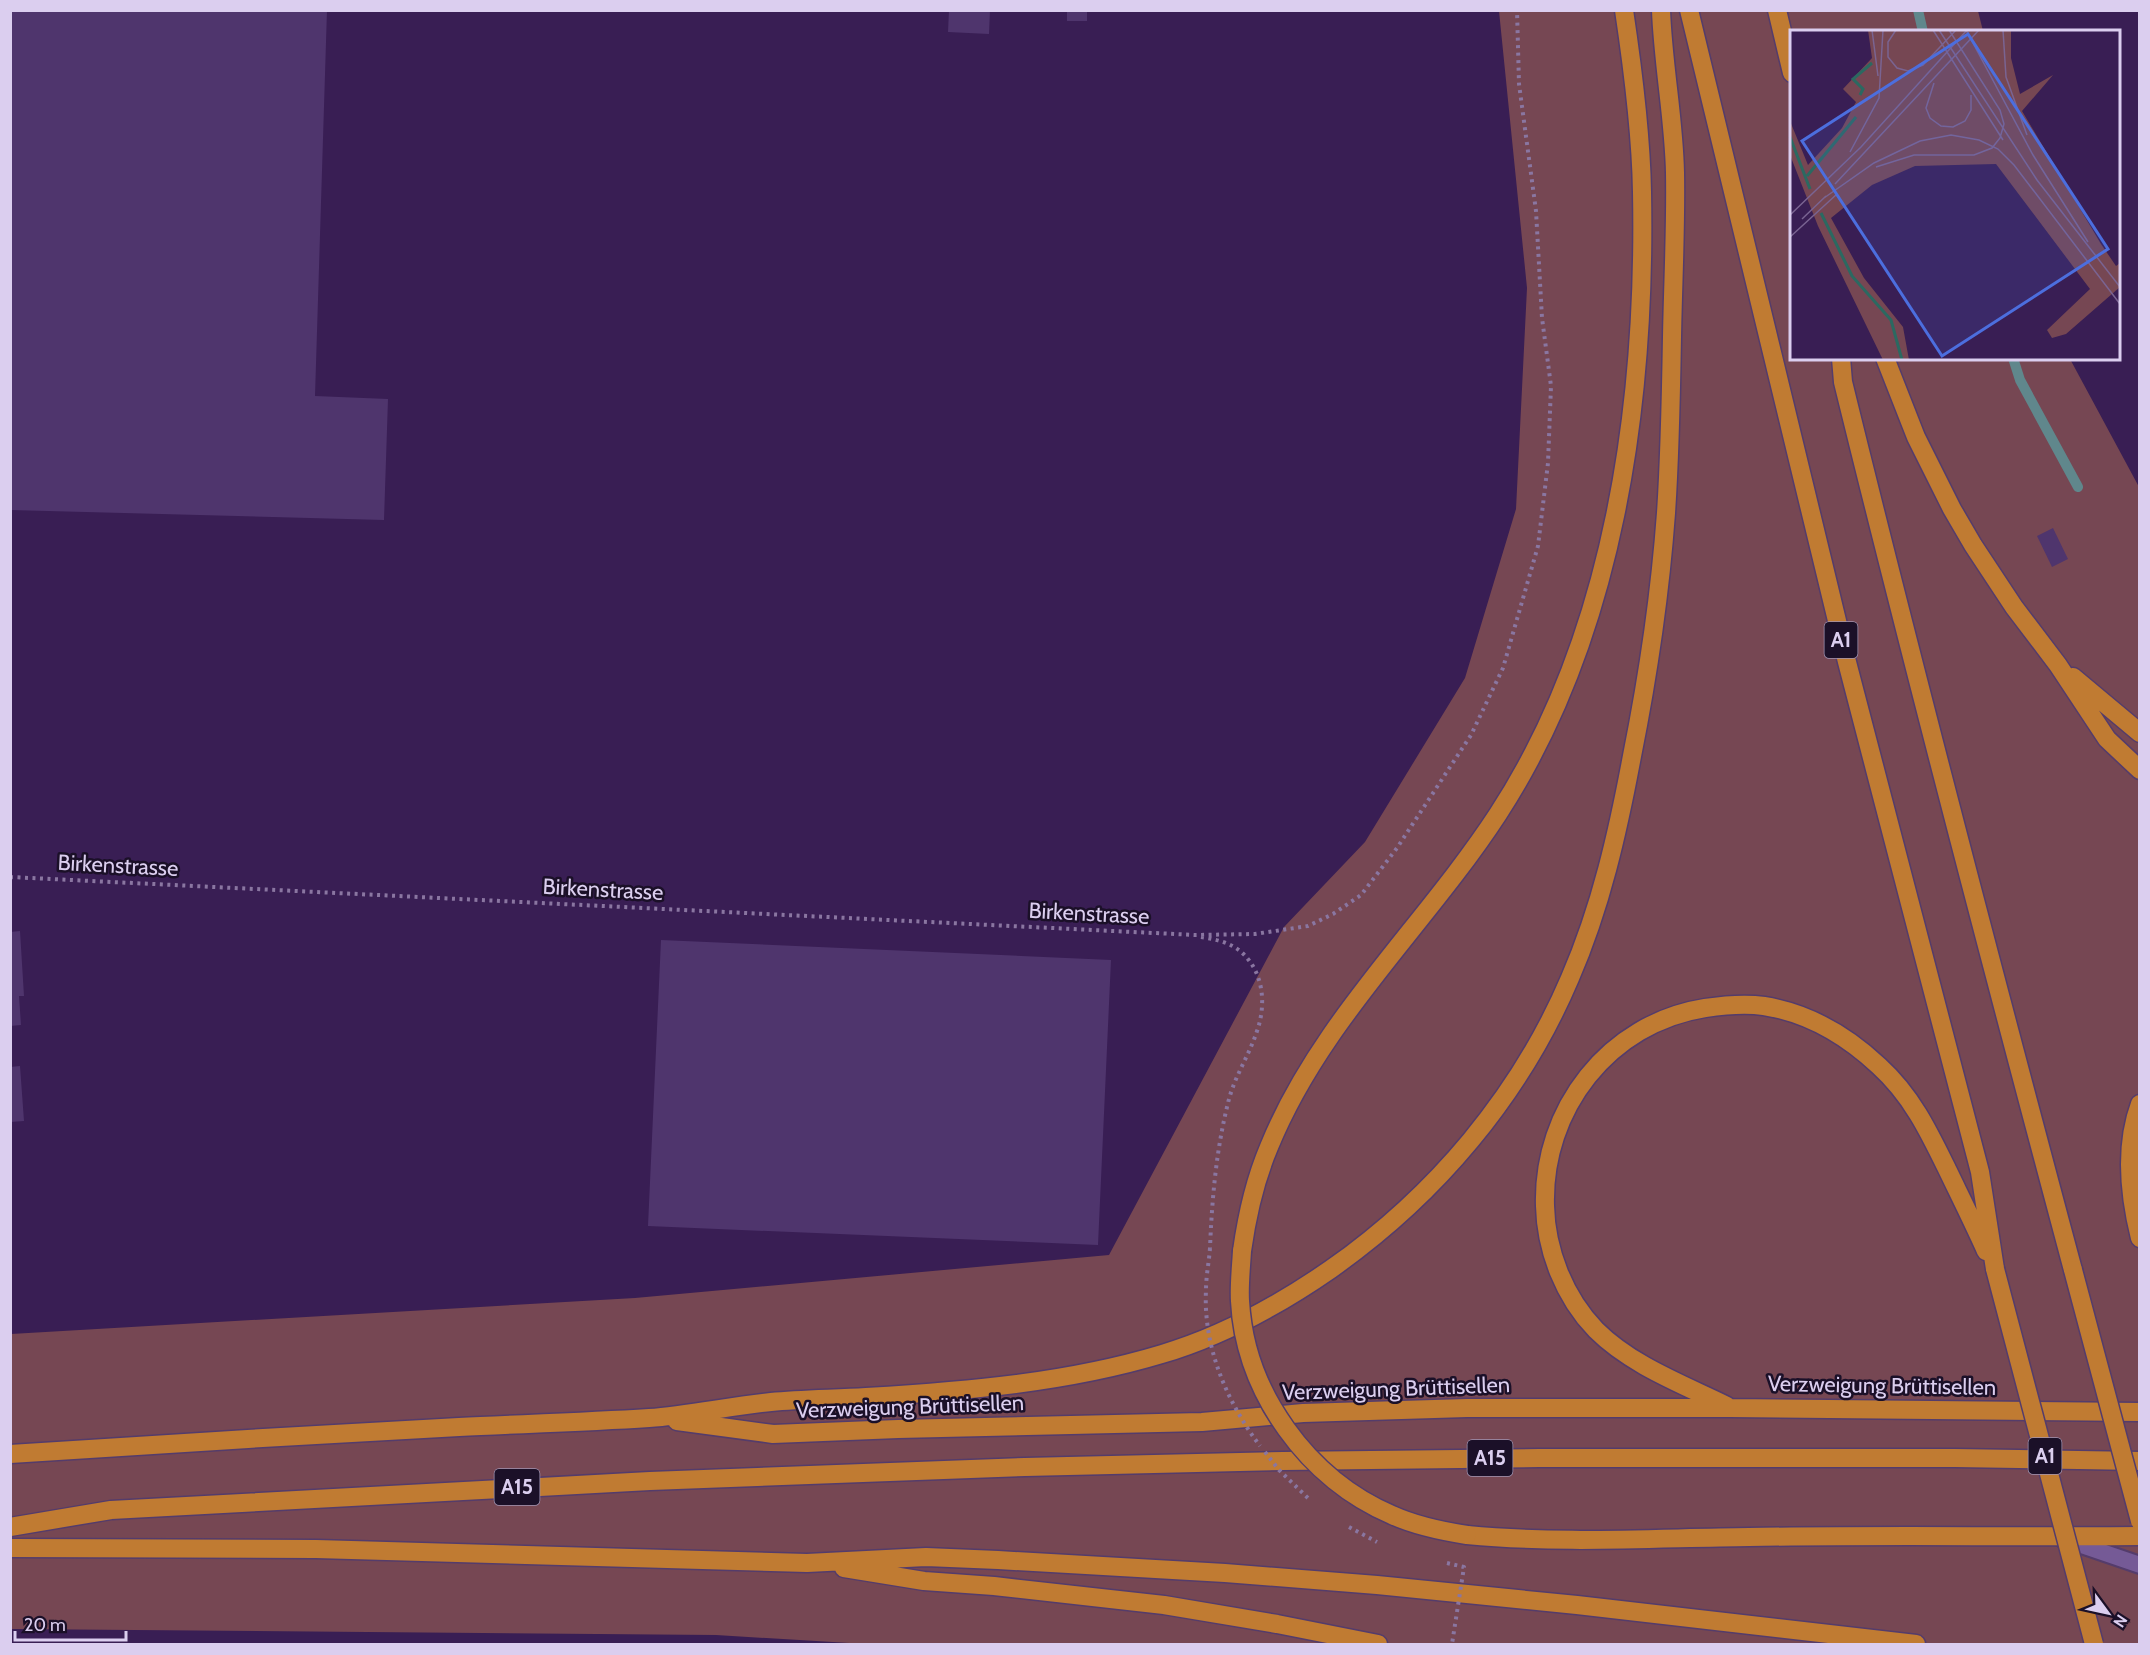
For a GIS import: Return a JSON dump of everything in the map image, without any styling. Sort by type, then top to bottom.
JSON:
[{"type":"highway","points":[[1624,10],[1632,67],[1642,190],[1641,298],[1630,439],[1601,579],[1548,723],[1499,813],[1447,885],[1333,1033],[1280,1121],[1259,1174],[1246,1223],[1242,1251],[1240,1301],[1246,1342],[1252,1363],[1268,1401],[1292,1437],[1304,1452],[1336,1481],[1370,1505],[1414,1524],[1467,1535],[1560,1539],[1952,1535],[2139,1536]]},
{"type":"highway","points":[[655,1417],[771,1402],[881,1396],[1027,1382],[1115,1367],[1206,1339],[1262,1313],[1305,1287],[1353,1253],[1422,1194],[1457,1158],[1489,1118],[1545,1031],[1569,982],[1585,939],[1599,898],[1618,826],[1647,673],[1665,520],[1671,398],[1675,170],[1660,10]]},
{"type":"highway","name":"A1","points":[[1689,10],[1847,662],[1980,1173],[1995,1269],[2094,1644]]},
{"type":"highway","points":[[1778,10],[1790,68]]},
{"type":"highway","points":[[1841,360],[1844,382],[1952,816],[2139,1521]]},
{"type":"highway","points":[[1886,360],[1916,437],[1952,509],[1993,577],[2058,665],[2107,739],[2139,770]]},
{"type":"highway","points":[[2058,665],[2139,733]]},
{"type":"highway","points":[[1730,1408],[1632,1358],[1596,1330],[1584,1316],[1566,1285],[1548,1238],[1544,1187],[1558,1125],[1577,1091],[1598,1063],[1621,1043],[1647,1026],[1674,1015],[1702,1008],[1733,1004],[1761,1005],[1791,1012],[1817,1022],[1854,1044],[1879,1066],[1916,1108],[1935,1142],[1995,1269]]},
{"type":"highway","points":[[2139,1104],[2131,1141],[2130,1170],[2139,1238]]},
{"type":"highway","name":"Verzweigung Brüttisellen","points":[[655,1417],[773,1434],[1202,1422],[1303,1413],[1386,1410],[1730,1408],[2139,1412]]},
{"type":"highway","name":"A15","points":[[10,1454],[290,1436],[655,1417]]},
{"type":"highway","name":"A15","points":[[10,1527],[123,1509],[626,1482],[1025,1467],[1539,1458],[1955,1458],[2139,1461]]},
{"type":"highway","points":[[10,1548],[328,1550],[807,1563],[938,1557],[1120,1566],[1281,1577],[1526,1599],[1916,1644]]},
{"type":"highway","points":[[807,1563],[924,1581],[994,1586],[1164,1605],[1378,1644]]},
{"type":"lane","points":[[2057,1536],[2139,1565]]},
{"type":"path","points":[[1195,935],[1255,934],[1308,926],[1333,914],[1360,895],[1397,848],[1471,735],[1503,668],[1538,546],[1548,463],[1551,386],[1542,318],[1536,211],[1519,84],[1517,10]]},
{"type":"path","name":"Birkenstrasse","points":[[10,877],[1195,935]]},
{"type":"path","points":[[1195,935],[1218,940],[1238,950],[1251,962],[1260,981],[1262,1006],[1258,1030],[1230,1091],[1223,1120],[1215,1166],[1210,1248]]},
{"type":"shaded area","points":[[1499,11],[1978,11],[1983,30],[1790,30],[1790,360],[2071,360],[2139,487],[2139,1644],[866,1644],[716,1635],[11,1629],[11,1334],[635,1298],[1109,1255],[1284,927],[1365,842],[1465,678],[1516,509],[1527,288]]},
{"type":"building","points":[[10,10],[327,10],[315,396],[388,399],[384,520],[10,510]]},
{"type":"building","points":[[949,10],[990,10],[989,34],[948,32]]},
{"type":"building","points":[[1067,10],[1087,10],[1087,21],[1067,21]]},
{"type":"building","points":[[2053,528],[2068,559],[2052,567],[2037,536]]},
{"type":"building","points":[[20,931],[24,996],[19,996],[21,1025],[10,1026],[10,932]]},
{"type":"building","points":[[661,940],[1111,960],[1098,1245],[648,1226]]},
{"type":"building","points":[[20,1066],[24,1121],[10,1122],[10,1067]]},
{"type":"waterway","points":[[1918,10],[1923,30]]},
{"type":"waterway","points":[[2014,360],[2020,380],[2078,487]]}]
